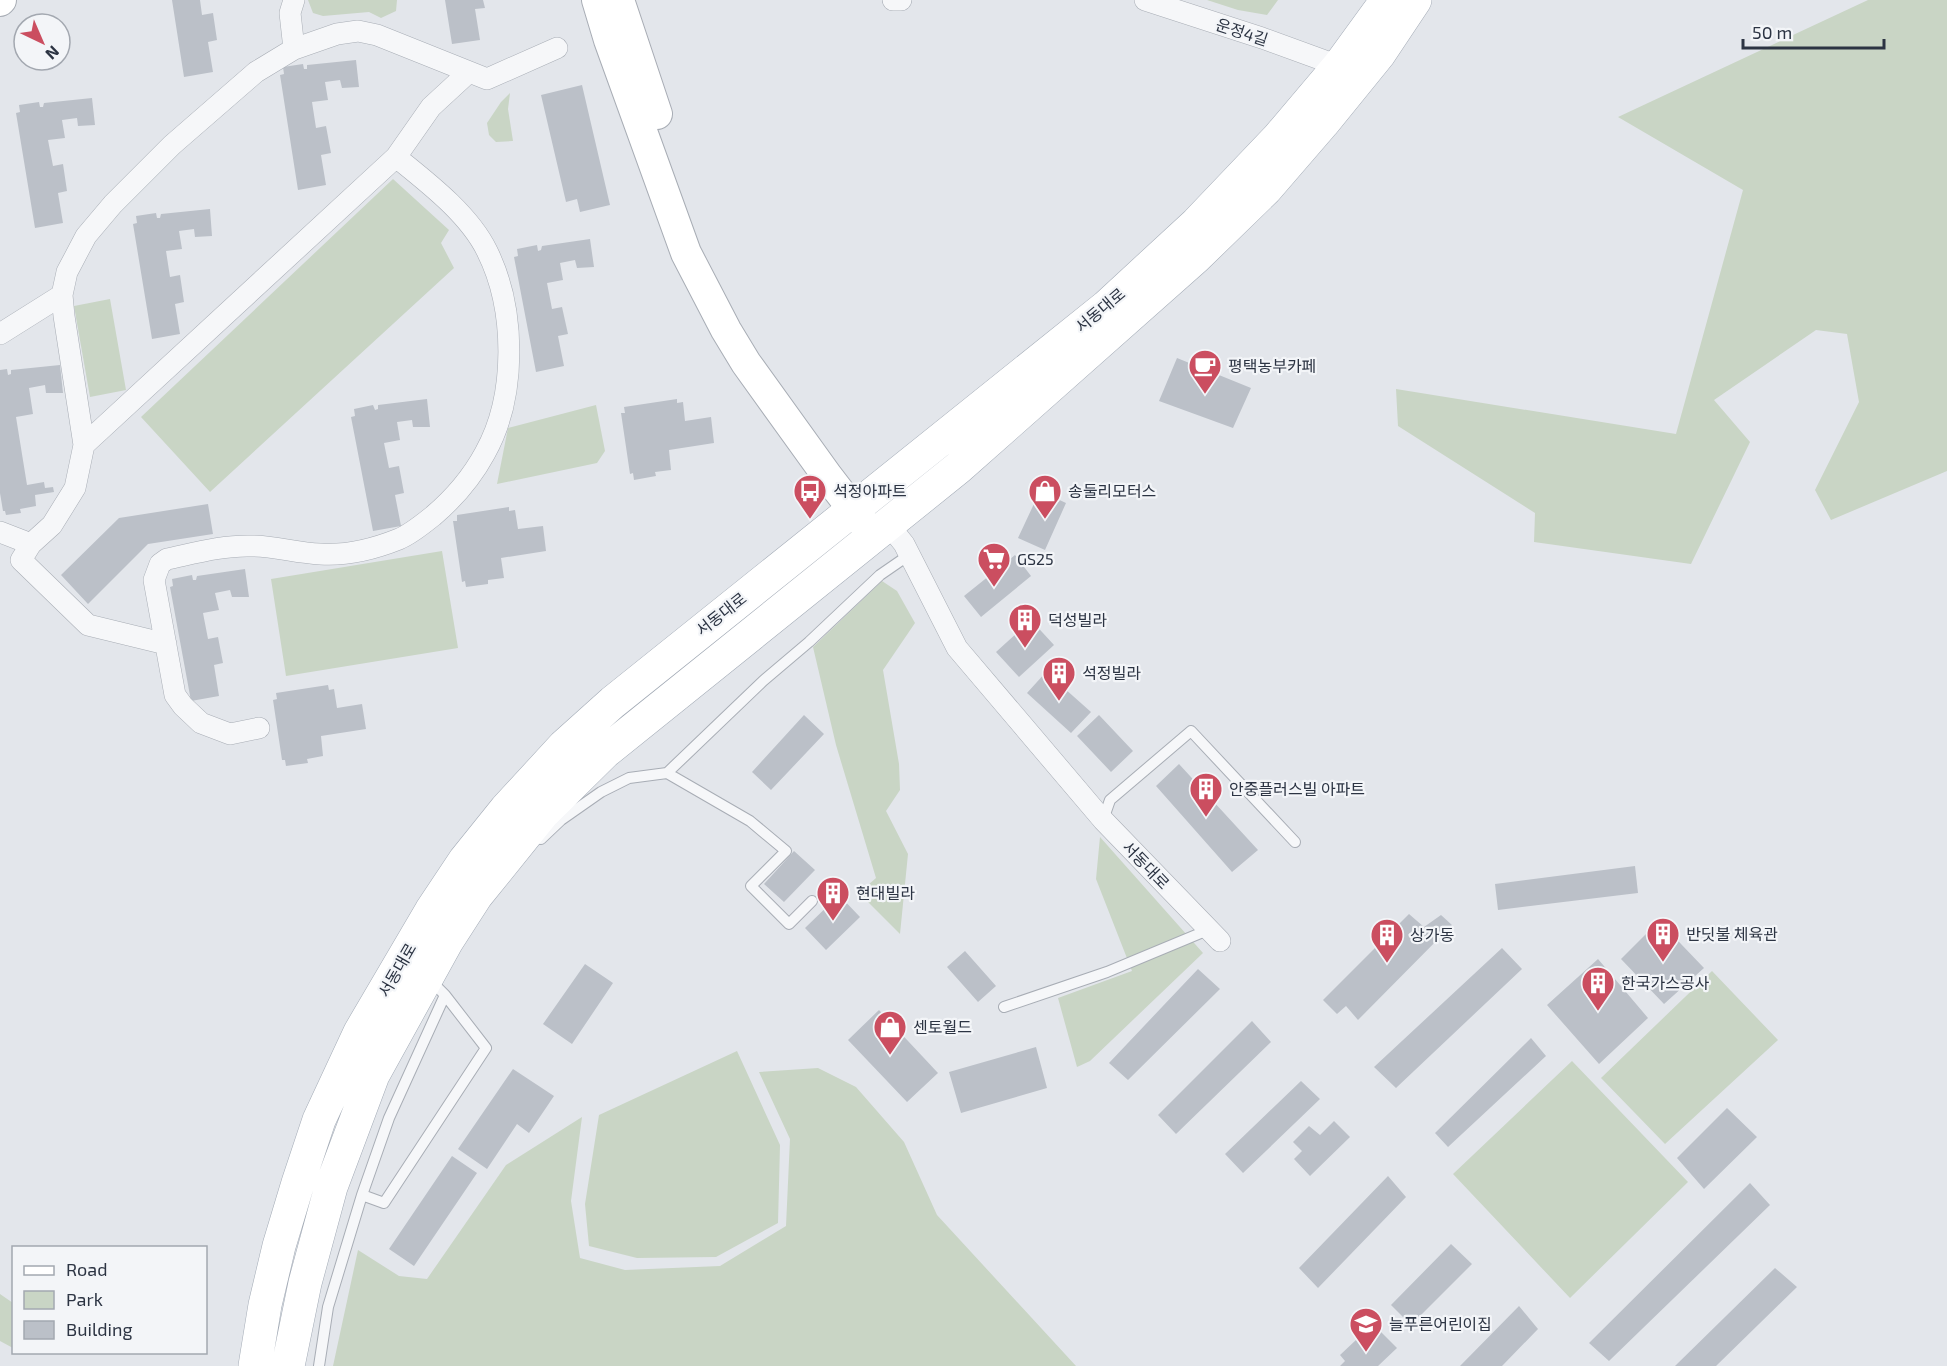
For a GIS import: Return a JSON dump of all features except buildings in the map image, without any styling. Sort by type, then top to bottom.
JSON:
[{"type":"main road","name":"서동대로","points":[[288,1366],[305,1283],[331,1188],[373,1075],[436,986],[476,896],[543,813],[605,752],[871,517],[1197,223],[1278,138],[1339,66],[1387,0]]},
{"type":"main road","name":"서동대로","points":[[254,1363],[279,1246],[318,1120],[360,1032],[431,911],[465,860],[506,809],[564,746],[613,702],[871,517],[958,468],[1196,258],[1266,189],[1379,54],[1415,0]]},
{"type":"street","points":[[294,0],[290,13],[294,49]]},
{"type":"street","points":[[597,0],[619,36],[705,251],[734,310],[871,517]]},
{"type":"street","points":[[619,0],[619,36]]},
{"type":"street","points":[[893,0],[901,0]]},
{"type":"street","name":"운정4길","points":[[1144,0],[1262,38],[1339,66]]},
{"type":"street","points":[[166,644],[88,625],[21,560],[32,544],[52,525],[75,488],[84,444],[62,295],[67,272],[86,236],[113,204],[172,145],[256,72],[294,49],[337,34],[358,31],[377,35],[487,79],[557,48]]},
{"type":"street","points":[[84,444],[396,157],[431,107],[469,72]]},
{"type":"street","points":[[259,728],[230,734],[201,723],[183,706],[176,695],[154,580],[160,564],[167,559],[228,546],[255,546],[320,554],[342,554],[363,551],[401,538],[441,509],[459,491],[486,453],[500,417],[506,391],[509,350],[506,308],[499,277],[487,250],[468,224],[430,184],[396,157]]},
{"type":"street","points":[[0,334],[62,295]]},
{"type":"street","name":"서동대로","points":[[871,517],[904,544],[957,648],[1103,820],[1214,936]]},
{"type":"street","points":[[0,532],[32,544]]},
{"type":"lane","points":[[537,843],[561,820],[601,792],[629,778],[667,773],[763,681],[809,642],[880,575],[909,555]]},
{"type":"lane","points":[[1103,820],[1110,800],[1191,731],[1295,842]]},
{"type":"lane","points":[[667,773],[750,821],[786,851],[751,886],[789,924],[812,901]]},
{"type":"lane","points":[[476,896],[521,858]]},
{"type":"lane","points":[[1004,1007],[1214,936]]},
{"type":"lane","points":[[362,1196],[384,1203],[486,1048],[436,986]]},
{"type":"lane","points":[[319,1366],[328,1306],[388,1118],[436,986]]},
{"type":"green space","points":[[308,0],[397,0],[396,11],[381,18],[369,12],[323,16],[313,13]]},
{"type":"green space","points":[[1207,0],[1278,0],[1267,15],[1238,10]]},
{"type":"green space","points":[[1868,0],[1947,0],[1947,471],[1831,520],[1815,490],[1859,402],[1847,334],[1816,330],[1714,400],[1750,442],[1691,564],[1534,542],[1535,513],[1398,426],[1396,389],[1676,434],[1743,190],[1618,117]]},
{"type":"green space","points":[[510,93],[508,109],[513,141],[496,142],[489,135],[487,123]]},
{"type":"green space","points":[[393,179],[449,230],[441,243],[454,268],[210,492],[141,417]]},
{"type":"green space","points":[[110,299],[126,390],[90,397],[74,306]]},
{"type":"green space","points":[[596,405],[605,451],[597,463],[497,484],[508,428]]},
{"type":"green space","points":[[442,551],[458,648],[286,676],[271,579]]},
{"type":"green space","points":[[882,581],[897,591],[915,623],[883,670],[899,764],[900,790],[886,811],[908,854],[900,934],[859,893],[876,878],[836,745],[813,647]]},
{"type":"green space","points":[[1100,837],[1203,953],[1090,1061],[1077,1067],[1058,998],[1132,971],[1096,879]]},
{"type":"green space","points":[[1712,971],[1778,1040],[1665,1144],[1601,1078]]},
{"type":"green space","points":[[737,1051],[780,1145],[778,1223],[716,1257],[637,1258],[589,1246],[585,1204],[599,1115]]},
{"type":"green space","points":[[1572,1061],[1688,1182],[1570,1298],[1453,1174]]},
{"type":"green space","points":[[818,1068],[856,1087],[904,1142],[937,1215],[1076,1366],[333,1366],[358,1250],[399,1276],[427,1279],[506,1165],[582,1117],[571,1201],[580,1258],[625,1270],[720,1266],[786,1226],[790,1139],[759,1072]]},
{"type":"green space","points":[[0,1294],[12,1302],[12,1347],[0,1341]]},
{"type":"place","name":"평택농부카페","points":[[1205,395]]},
{"type":"place","name":"석정아파트","points":[[810,520]]},
{"type":"place","name":"송둘리모터스","points":[[1045,520]]},
{"type":"place","name":"GS25","points":[[994,588]]},
{"type":"place","name":"덕성빌라","points":[[1025,649]]},
{"type":"place","name":"석정빌라","points":[[1059,702]]},
{"type":"place","name":"안중플러스빌 아파트","points":[[1206,818]]},
{"type":"place","name":"현대빌라","points":[[833,922]]},
{"type":"place","name":"반딧불 체육관","points":[[1663,963]]},
{"type":"place","name":"상가동","points":[[1387,964]]},
{"type":"place","name":"한국가스공사","points":[[1598,1012]]},
{"type":"place","name":"센토월드","points":[[890,1056]]},
{"type":"place","name":"늘푸른어린이집","points":[[1366,1353]]}]
